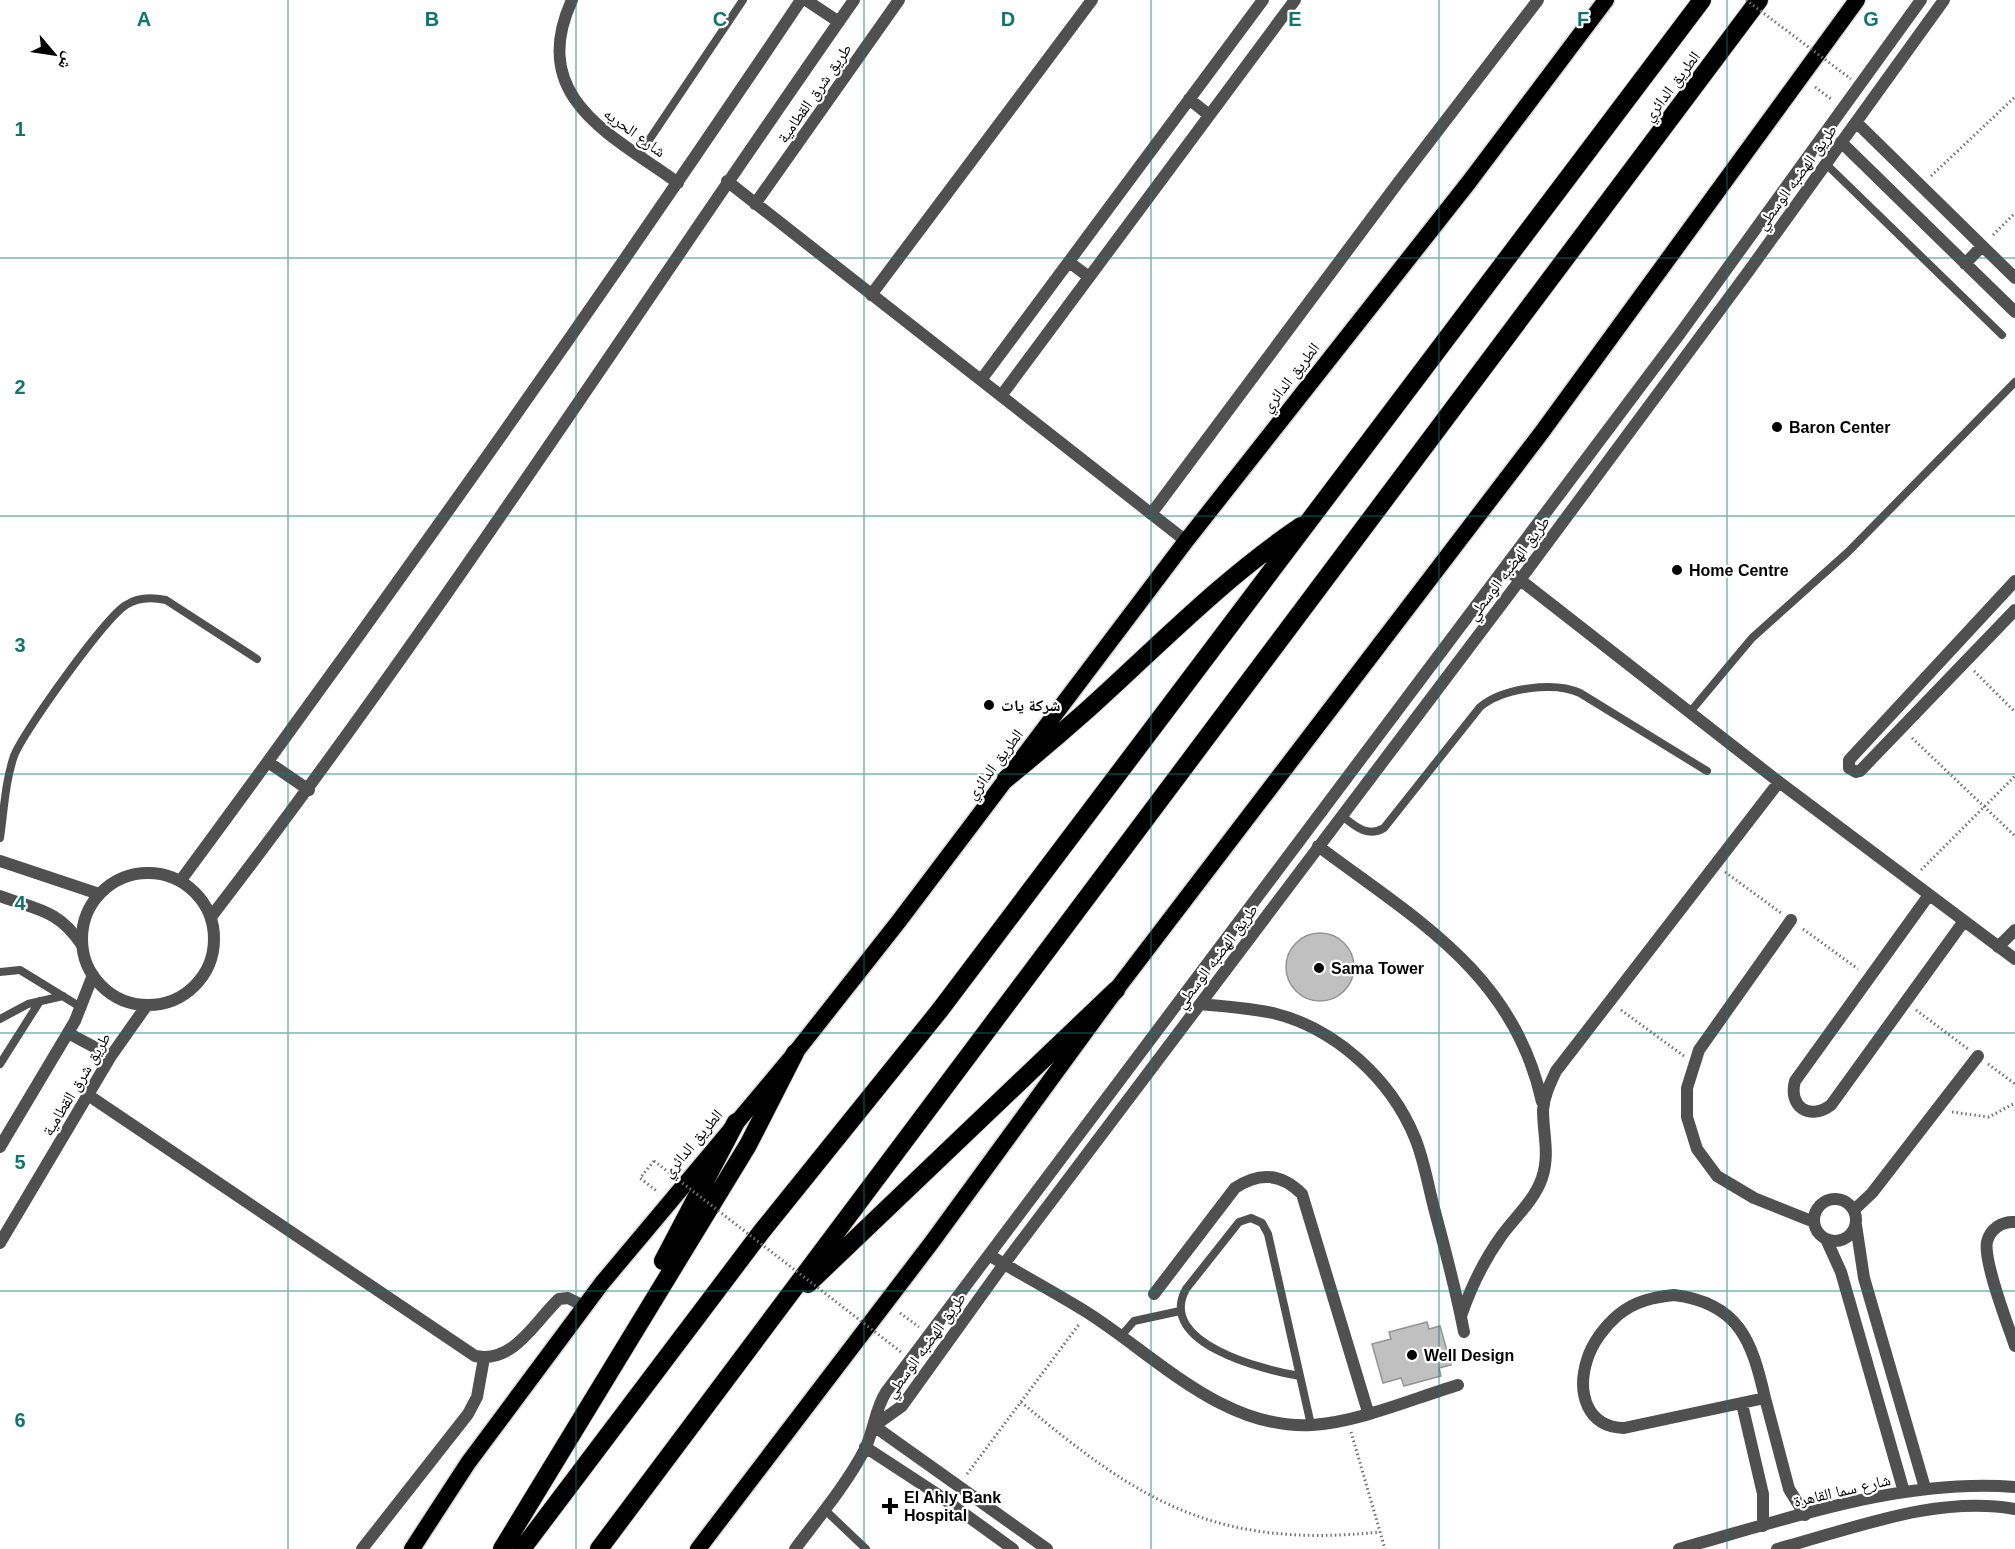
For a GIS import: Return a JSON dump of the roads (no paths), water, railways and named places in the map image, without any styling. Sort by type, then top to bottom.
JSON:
[{"type":"highway","name":"الطريق الدائري","points":[[412,1549],[468,1462],[584,1306],[669,1201],[795,1053],[1186,541],[1469,182],[1606,0]]},
{"type":"highway","name":"الطريق الدائري","points":[[522,1549],[762,1231],[940,1010],[1702,0]]},
{"type":"highway","name":"الطريق الدائري","points":[[599,1549],[1759,0]]},
{"type":"highway","points":[[698,1549],[885,1303],[1116,990],[1551,420],[1857,0]]},
{"type":"highway","points":[[1006,779],[1085,712],[1222,586],[1264,551],[1314,517]]},
{"type":"highway","points":[[770,1321],[1116,990]]},
{"type":"highway","points":[[502,1549],[628,1337],[748,1145],[795,1053]]},
{"type":"highway","points":[[628,1337],[650,1286],[736,1122]]},
{"type":"street","name":"شارع الحريه","points":[[572,0],[564,20],[560,42],[566,85],[590,120],[678,183]]},
{"type":"street","points":[[181,880],[426,544],[803,0],[839,22]]},
{"type":"street","points":[[212,917],[309,790],[422,630],[727,182],[854,0]]},
{"type":"street","name":"طريق شرق القطامية","points":[[755,204],[899,0]]},
{"type":"street","points":[[871,295],[1092,0]]},
{"type":"street","points":[[981,380],[1263,0]]},
{"type":"street","points":[[1000,396],[1295,0]]},
{"type":"street","points":[[1151,514],[1397,184],[1538,0]]},
{"type":"street","name":"طريق الهضبه الوسطي","points":[[874,1426],[880,1403],[886,1392],[1505,568],[1844,110],[1921,0]]},
{"type":"street","name":"طريق الهضبه الوسطي","points":[[874,1426],[902,1406],[1004,1264],[1520,580],[1944,0]]},
{"type":"street","points":[[1189,99],[1209,115]]},
{"type":"street","points":[[1856,122],[2015,278]]},
{"type":"street","points":[[1841,142],[2015,312]]},
{"type":"street","points":[[727,182],[1186,541]]},
{"type":"street","points":[[1965,264],[1983,246]]},
{"type":"street","points":[[1069,262],[1089,277]]},
{"type":"street","points":[[1505,568],[1779,782],[2015,959]]},
{"type":"street","points":[[2015,580],[1849,760],[1849,768],[1856,772],[1860,771],[2015,610]]},
{"type":"street","points":[[268,762],[309,790]]},
{"type":"street","points":[[1543,1107],[1547,1088],[1556,1071],[1779,782]]},
{"type":"street","points":[[1318,846],[1438,937],[1476,972],[1492,991],[1519,1035],[1538,1082],[1543,1107],[1546,1159],[1542,1180],[1532,1198],[1490,1252],[1478,1273],[1461,1316]]},
{"type":"street","points":[[0,861],[99,894]]},
{"type":"street","points":[[0,896],[55,915],[72,929],[82,945],[93,975],[116,997],[147,1005],[178,998],[202,978],[214,948],[212,917],[204,902],[181,880],[160,873],[138,873],[110,884],[99,894],[85,918],[82,945]]},
{"type":"street","points":[[1929,895],[1795,1081],[1792,1091],[1801,1109],[1811,1113],[1822,1112],[1831,1105],[1964,921]]},
{"type":"street","points":[[1248,908],[1264,919]]},
{"type":"street","points":[[1791,920],[1693,1062],[1687,1088],[1687,1118],[1697,1149],[1717,1176],[1735,1188],[1774,1207],[1814,1222]]},
{"type":"street","points":[[1998,947],[2015,930]]},
{"type":"street","name":"طريق شرق القطامية","points":[[0,1147],[82,1008],[93,975]]},
{"type":"street","points":[[1200,1004],[1274,1014],[1311,1027],[1344,1047],[1373,1073],[1397,1104],[1415,1138],[1464,1332]]},
{"type":"street","name":"طريق شرق القطامية","points":[[0,1243],[111,1056],[147,1005]]},
{"type":"street","points":[[68,1033],[111,1056]]},
{"type":"street","points":[[1854,1210],[1872,1193],[1978,1056]]},
{"type":"street","points":[[88,1095],[475,1356],[484,1358],[501,1353],[519,1343],[559,1299],[568,1298],[584,1306]]},
{"type":"street","points":[[1154,1294],[1235,1188],[1247,1180],[1262,1176],[1277,1177],[1291,1183],[1302,1194],[1368,1412]]},
{"type":"street","points":[[1898,1517],[1898,1493],[1841,1272],[1826,1239],[1816,1229],[1814,1222],[1818,1208],[1829,1200],[1844,1200],[1854,1210],[1864,1278],[1925,1488]]},
{"type":"street","points":[[2015,1222],[2001,1224],[1991,1232],[1987,1243],[1990,1265],[2015,1346]]},
{"type":"street","points":[[1826,1239],[1841,1240],[1852,1232],[1856,1225]]},
{"type":"street","points":[[989,1255],[1088,1313],[1226,1407],[1263,1421],[1311,1425],[1347,1419],[1458,1385]]},
{"type":"street","points":[[1765,1398],[1624,1428],[1610,1428],[1598,1421],[1589,1410],[1584,1378],[1587,1360],[1594,1343],[1606,1327],[1636,1304],[1655,1297],[1674,1295],[1694,1297],[1712,1304],[1728,1315],[1742,1330],[1752,1347],[1789,1489],[1805,1515]]},
{"type":"street","points":[[362,1549],[468,1414],[477,1397],[484,1358]]},
{"type":"street","points":[[1742,1404],[1763,1494],[1763,1526]]},
{"type":"street","points":[[795,1549],[865,1448],[874,1426],[1047,1549]]},
{"type":"street","points":[[865,1448],[937,1494],[1013,1549]]},
{"type":"street","points":[[937,1494],[948,1477]]},
{"type":"street","name":"شارع سما القاهرة","points":[[1679,1549],[1805,1515],[1925,1488],[1962,1485],[2015,1487]]},
{"type":"street","points":[[1777,1549],[1939,1508],[1973,1505],[2015,1509]]},
{"type":"lane","points":[[639,155],[743,0]]},
{"type":"lane","points":[[1826,164],[2002,335]]},
{"type":"lane","points":[[1690,712],[1752,638],[1848,552],[2015,382]]},
{"type":"lane","points":[[0,838],[9,773],[20,742],[109,620],[128,603],[147,598],[166,600],[257,658]]},
{"type":"lane","points":[[1342,816],[1365,831],[1375,832],[1384,828],[1480,706],[1493,699],[1545,686],[1563,687],[1580,693],[1707,771]]},
{"type":"lane","points":[[0,972],[20,970],[82,1008]]},
{"type":"lane","points":[[0,1019],[12,1011],[63,996]]},
{"type":"lane","points":[[0,1064],[40,1001]]},
{"type":"lane","points":[[1300,1376],[1265,1369],[1224,1352],[1191,1332],[1183,1323],[1180,1299],[1239,1222],[1257,1220],[1268,1234],[1300,1376],[1311,1425]]},
{"type":"lane","points":[[1121,1336],[1134,1321],[1180,1311]]},
{"type":"lane","points":[[824,1509],[866,1549]]},
{"type":"place","name":"Baron Center","points":[[1777,427]]},
{"type":"place","name":"Home Centre","points":[[1677,570]]},
{"type":"place","name":"شركة يات","points":[[989,705]]},
{"type":"place","name":"Sama Tower","points":[[1319,968]]},
{"type":"place","name":"Well Design","points":[[1412,1355]]},
{"type":"place","name":"El Ahly Bank Hospital","points":[[890,1506]]}]
